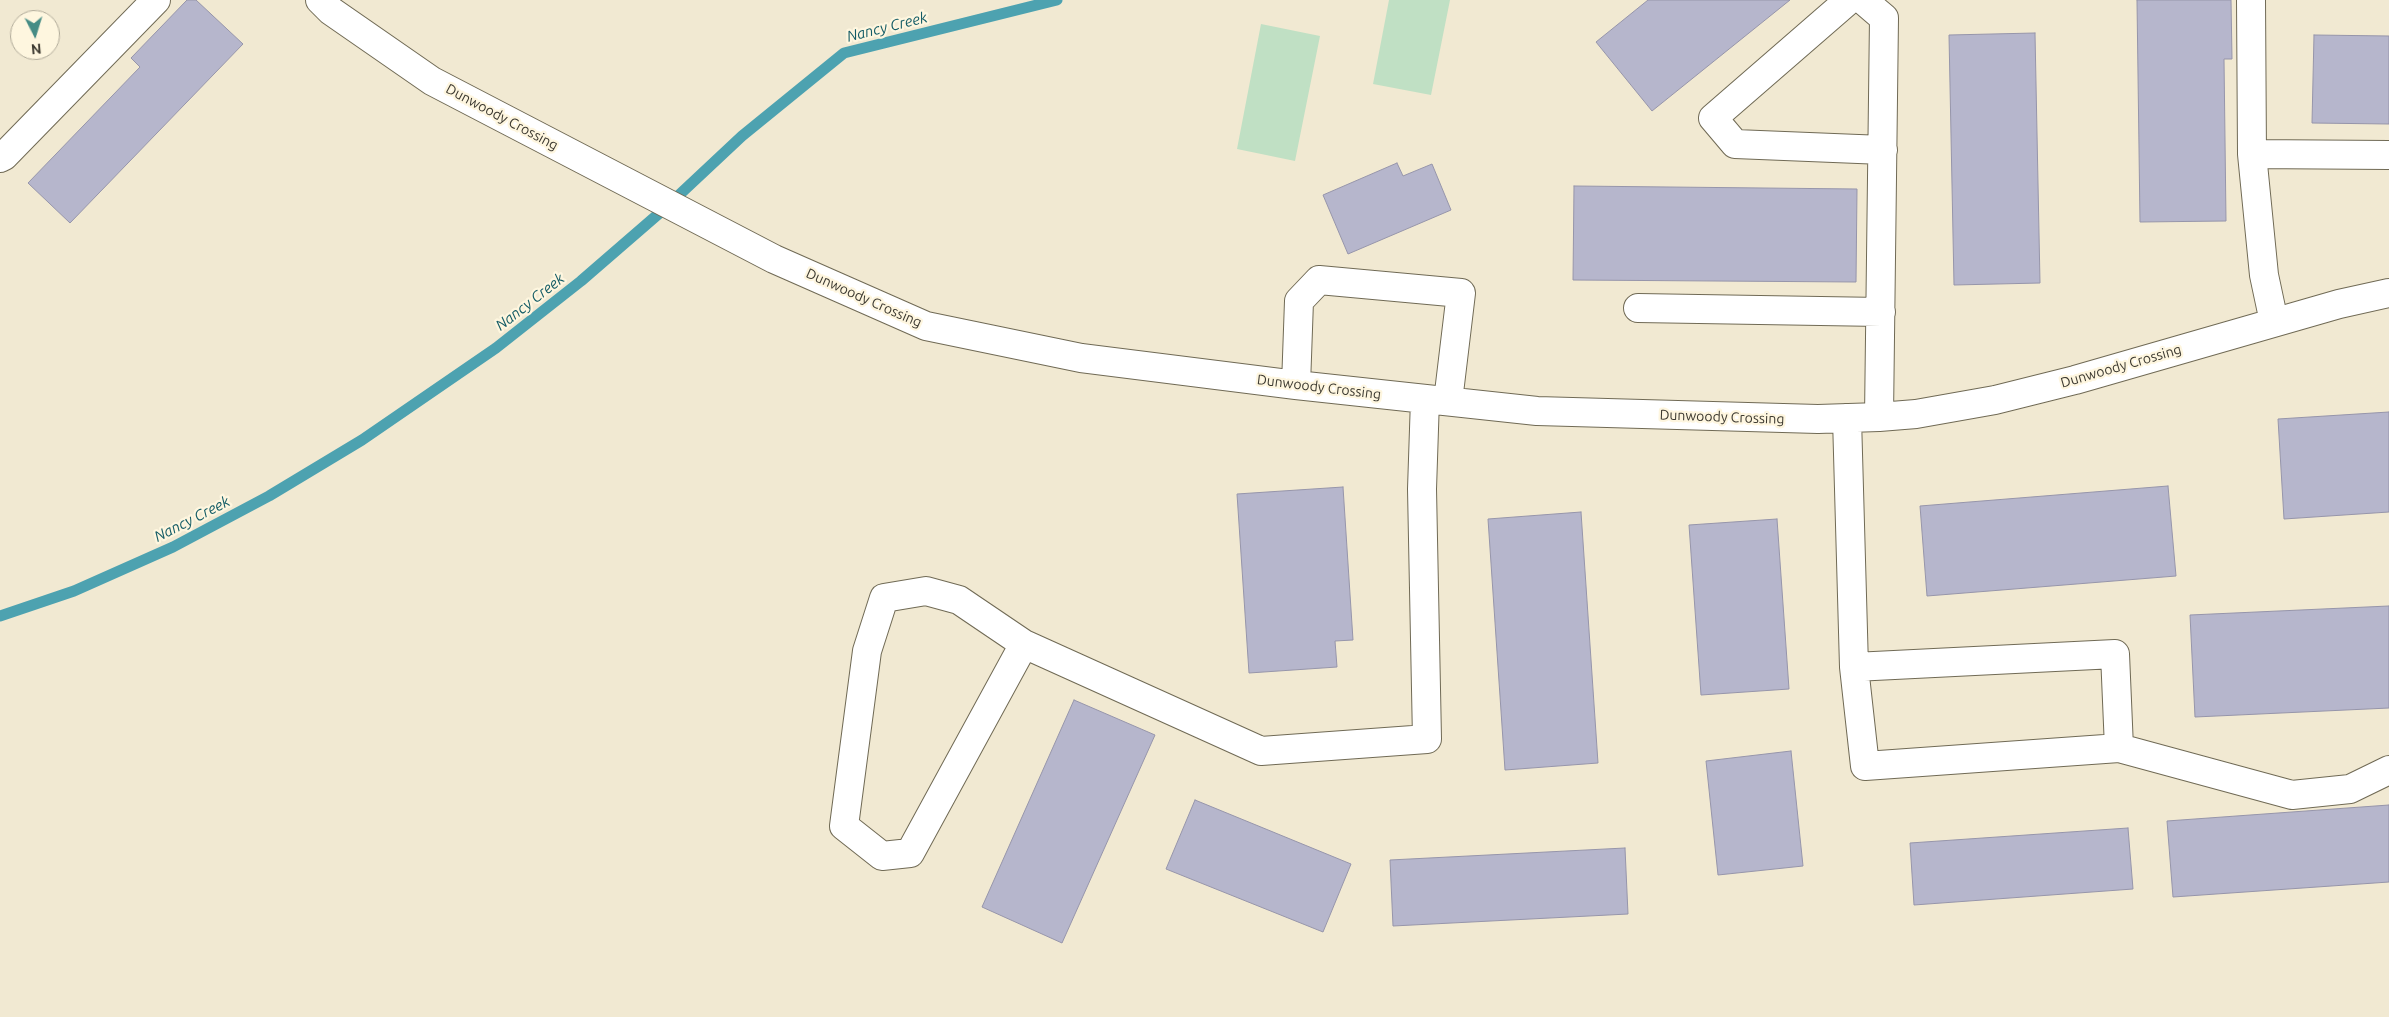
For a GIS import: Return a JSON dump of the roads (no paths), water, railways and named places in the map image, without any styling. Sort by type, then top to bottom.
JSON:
[{"type":"street","points":[[0,158],[156,0]]},
{"type":"street","name":"Dunwoody Crossing","points":[[320,0],[331,11],[432,81],[774,259],[926,326],[1081,358],[1296,385],[1537,411],[1879,418],[1916,414],[2004,397],[2075,380],[2274,322],[2389,293]]},
{"type":"street","points":[[1849,0],[1713,118],[1735,144],[1883,150]]},
{"type":"street","points":[[1863,0],[1884,18],[1879,418]]},
{"type":"street","points":[[2251,0],[2252,154],[2264,275],[2274,322]]},
{"type":"street","points":[[2252,154],[2389,155]]},
{"type":"street","points":[[1024,644],[910,853],[882,856],[844,826],[867,651],[884,598],[926,591],[959,600],[1024,644],[1261,751],[1427,739],[1422,489],[1437,400],[1461,293],[1318,280],[1299,301],[1296,385]]},
{"type":"street","points":[[1638,308],[1881,312]]},
{"type":"street","points":[[1847,418],[1854,667],[1864,766],[2119,748],[2292,795],[2350,789],[2389,770]]},
{"type":"street","points":[[1854,667],[2116,654],[2119,748]]},
{"type":"waterway","name":"Nancy Creek","points":[[0,616],[74,591],[173,547],[269,496],[362,440],[496,348],[581,281],[663,210],[742,136],[844,53],[1057,0]]}]
